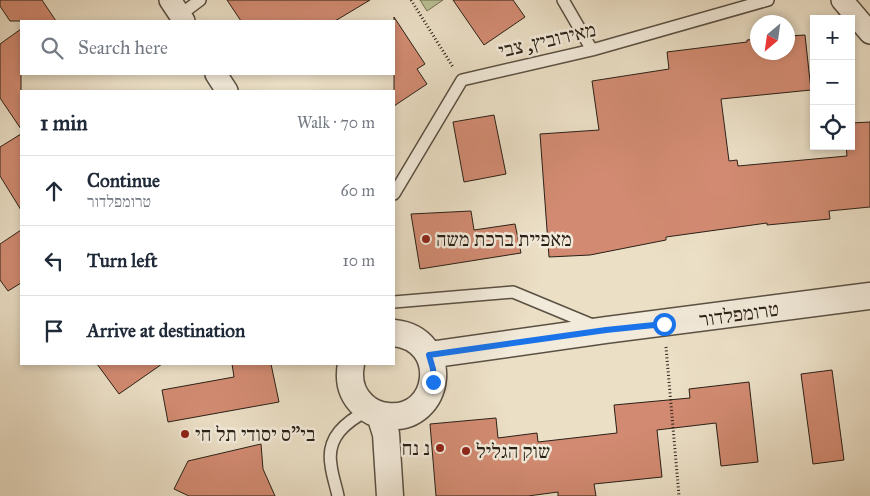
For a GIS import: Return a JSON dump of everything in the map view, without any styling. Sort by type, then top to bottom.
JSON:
[{"type":"street","points":[[842,0],[870,33]]},
{"type":"street","points":[[217,75],[226,90]]},
{"type":"street","name":"טרומפלדור","points":[[429,355],[870,296]]},
{"type":"street","points":[[350,365],[351,387],[358,400],[374,412],[394,417],[408,414],[420,406],[428,396],[433,382],[433,369],[429,355],[421,344],[409,336],[395,333]]},
{"type":"street","points":[[374,412],[386,434],[390,496]]},
{"type":"lane","points":[[178,12],[200,0]]},
{"type":"lane","points":[[563,0],[592,50]]},
{"type":"lane","name":"מאירוביץ, צבי","points":[[462,80],[592,50],[768,0]]},
{"type":"lane","points":[[395,192],[462,80]]},
{"type":"lane","points":[[395,302],[512,292],[606,330]]},
{"type":"lane","points":[[338,496],[330,463],[332,442],[341,428],[349,421],[374,412]]},
{"type":"path","points":[[411,0],[462,80]]},
{"type":"path","points":[[664,324],[679,496]]},
{"type":"green space","points":[[420,0],[443,0],[427,11]]},
{"type":"building","points":[[0,0],[42,0],[55,20],[10,21],[0,6]]},
{"type":"building","points":[[227,0],[370,0],[337,20],[240,20]]},
{"type":"building","points":[[453,0],[513,0],[525,17],[484,45]]},
{"type":"building","points":[[394,17],[425,64],[417,69],[427,84],[395,105],[395,20]]},
{"type":"building","points":[[20,30],[20,128],[0,98],[0,44]]},
{"type":"building","points":[[805,35],[810,90],[721,99],[729,161],[737,160],[738,166],[847,156],[846,150],[855,150],[855,123],[870,122],[870,207],[829,211],[830,219],[767,225],[767,223],[666,237],[666,240],[590,255],[549,257],[540,134],[599,130],[592,81],[669,69],[667,52],[747,42],[747,40],[750,40],[750,60],[795,60],[795,36]]},
{"type":"building","points":[[494,115],[506,174],[464,182],[453,122]]},
{"type":"building","points":[[20,135],[20,208],[0,176],[0,147]]},
{"type":"building","points":[[471,211],[474,230],[515,224],[521,253],[420,269],[411,214]]},
{"type":"building","points":[[20,231],[20,284],[8,291],[0,280],[0,244]]},
{"type":"building","points":[[98,365],[161,365],[119,394]]},
{"type":"building","points":[[232,365],[271,365],[279,402],[168,422],[162,390],[234,377]]},
{"type":"building","points":[[832,370],[844,460],[813,464],[801,374]]},
{"type":"building","points":[[749,382],[758,462],[721,466],[716,423],[657,430],[662,477],[594,484],[596,496],[558,496],[558,492],[528,496],[436,496],[430,424],[496,418],[498,438],[537,433],[538,442],[617,433],[614,405],[690,398],[689,389]]},
{"type":"building","points":[[261,444],[263,469],[275,496],[189,496],[174,489],[188,461]]},
{"type":"place","name":"מאפיית ברכת משה","points":[[426,239]]},
{"type":"place","name":"בי\"ס יסודי תל חי","points":[[185,434]]},
{"type":"place","name":"נ נח","points":[[440,448]]},
{"type":"place","name":"שוק הגליל","points":[[466,451]]},
{"type":"route","points":[[433,382],[433,369],[429,355],[606,330],[664,324]]}]
